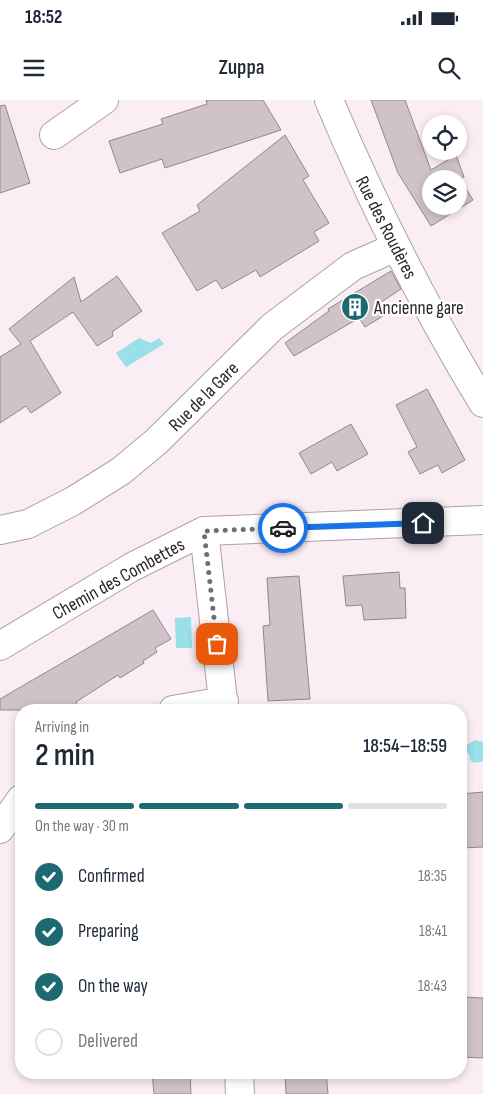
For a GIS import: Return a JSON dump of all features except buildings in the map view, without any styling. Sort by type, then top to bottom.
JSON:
[{"type":"street","points":[[54,135],[104,100]]},
{"type":"street","name":"Rue des Roudères","points":[[329,100],[363,182],[396,247],[483,403]]},
{"type":"street","name":"Rue de la Gare","points":[[0,530],[28,524],[73,501],[121,471],[158,442],[272,327],[353,266],[396,247]]},
{"type":"street","name":"Chemin des Combettes","points":[[0,646],[132,567],[204,531],[483,520]]},
{"type":"street","points":[[204,531],[224,704]]},
{"type":"street","points":[[0,829],[15,808]]},
{"type":"street","points":[[239,1079],[240,1094]]},
{"type":"water","points":[[139,338],[151,343],[159,338],[164,344],[126,367],[116,353]]},
{"type":"water","points":[[191,617],[192,648],[176,648],[175,618]]},
{"type":"water","points":[[475,740],[483,742],[483,761],[474,763],[470,760],[467,745]]},
{"type":"way so far","points":[[217,644],[204,531],[283,528]]},
{"type":"place","name":"Ancienne gare","points":[[355,307]]},
{"type":"route","points":[[283,528],[423,523]]}]
